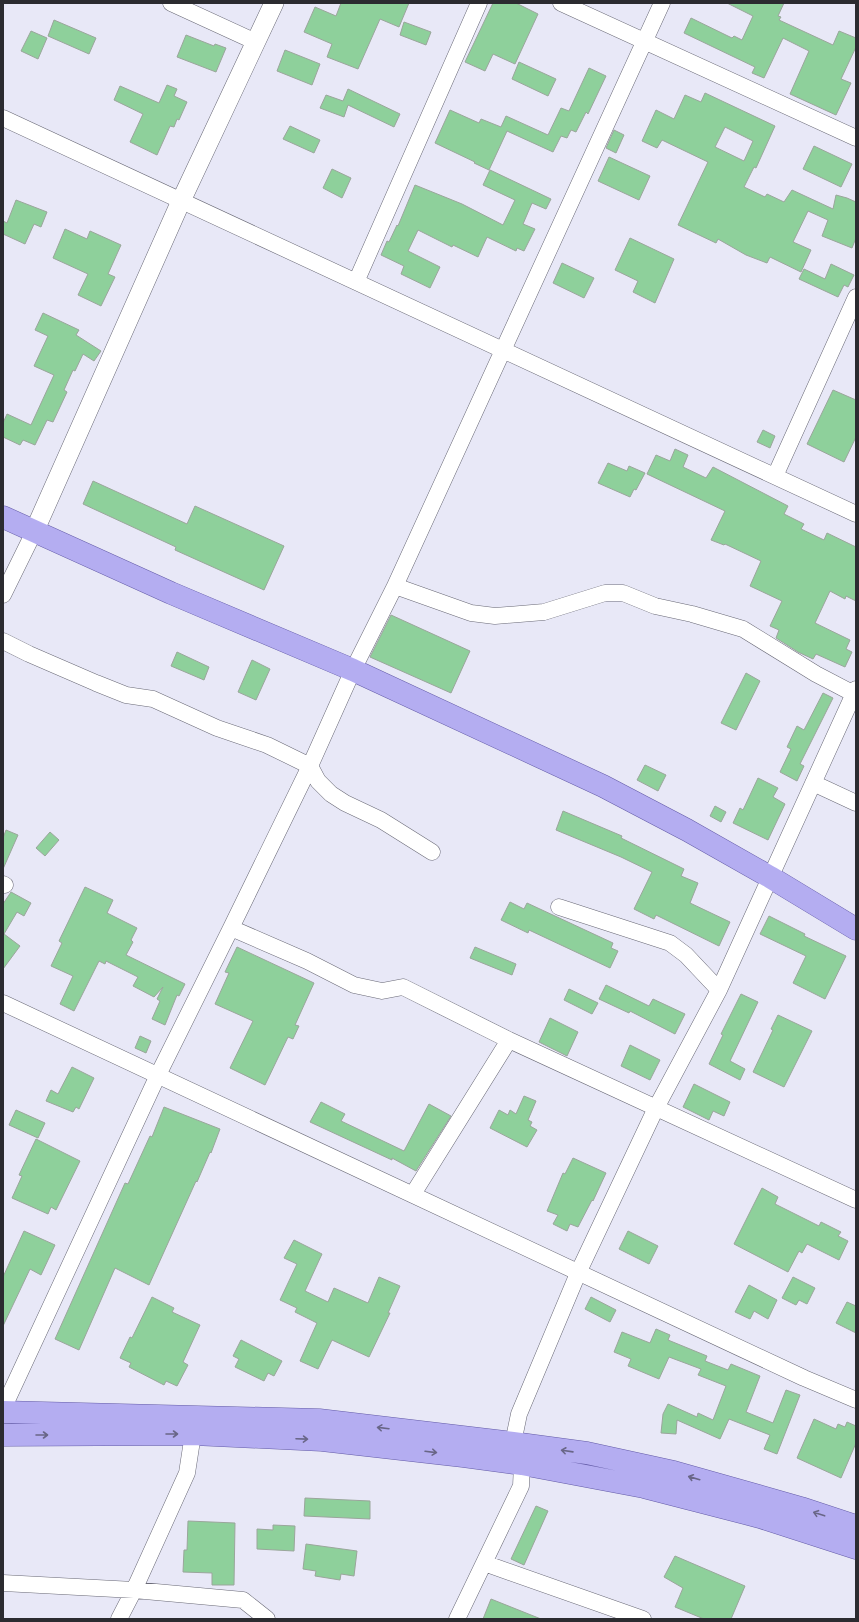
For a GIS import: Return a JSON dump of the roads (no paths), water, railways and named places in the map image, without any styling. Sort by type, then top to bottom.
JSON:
[{"type":"main road","points":[[3,516],[34,532],[172,593],[353,670],[603,786],[770,876],[856,929]]},
{"type":"main road","points":[[3,1412],[194,1425],[522,1464],[644,1486],[760,1517],[856,1548]]},
{"type":"main road","points":[[3,1435],[319,1420],[513,1443],[587,1454],[674,1472],[801,1508],[856,1526]]},
{"type":"street","points":[[171,3],[256,42]]},
{"type":"street","points":[[3,595],[34,532],[181,201],[274,3]]},
{"type":"street","points":[[356,282],[479,3]]},
{"type":"street","points":[[560,3],[856,138]]},
{"type":"street","points":[[3,1409],[158,1075],[310,766],[353,670],[395,586],[662,3]]},
{"type":"street","points":[[3,118],[856,514]]},
{"type":"street","points":[[775,476],[856,297]]},
{"type":"street","points":[[395,586],[471,613],[495,616],[544,612],[605,593],[623,593],[655,606],[692,614],[743,629],[816,674],[855,693],[718,990],[656,1108],[579,1271],[519,1414],[513,1443],[522,1464],[521,1486],[457,1619]]},
{"type":"street","points":[[3,641],[96,683],[126,694],[153,699],[217,728],[267,745],[310,766],[318,781],[331,794],[345,803],[381,820],[432,852]]},
{"type":"street","points":[[813,783],[856,803]]},
{"type":"street","points":[[559,907],[670,943],[686,955],[718,990]]},
{"type":"street","points":[[231,928],[307,961],[354,985],[382,991],[403,988],[509,1040],[856,1200]]},
{"type":"street","points":[[3,1002],[579,1271],[797,1375],[856,1400]]},
{"type":"street","points":[[413,1194],[509,1040]]},
{"type":"street","points":[[119,1619],[134,1590],[187,1473],[194,1425]]},
{"type":"street","points":[[484,1563],[643,1619]]},
{"type":"street","points":[[3,1583],[134,1590],[243,1600],[267,1619]]}]
